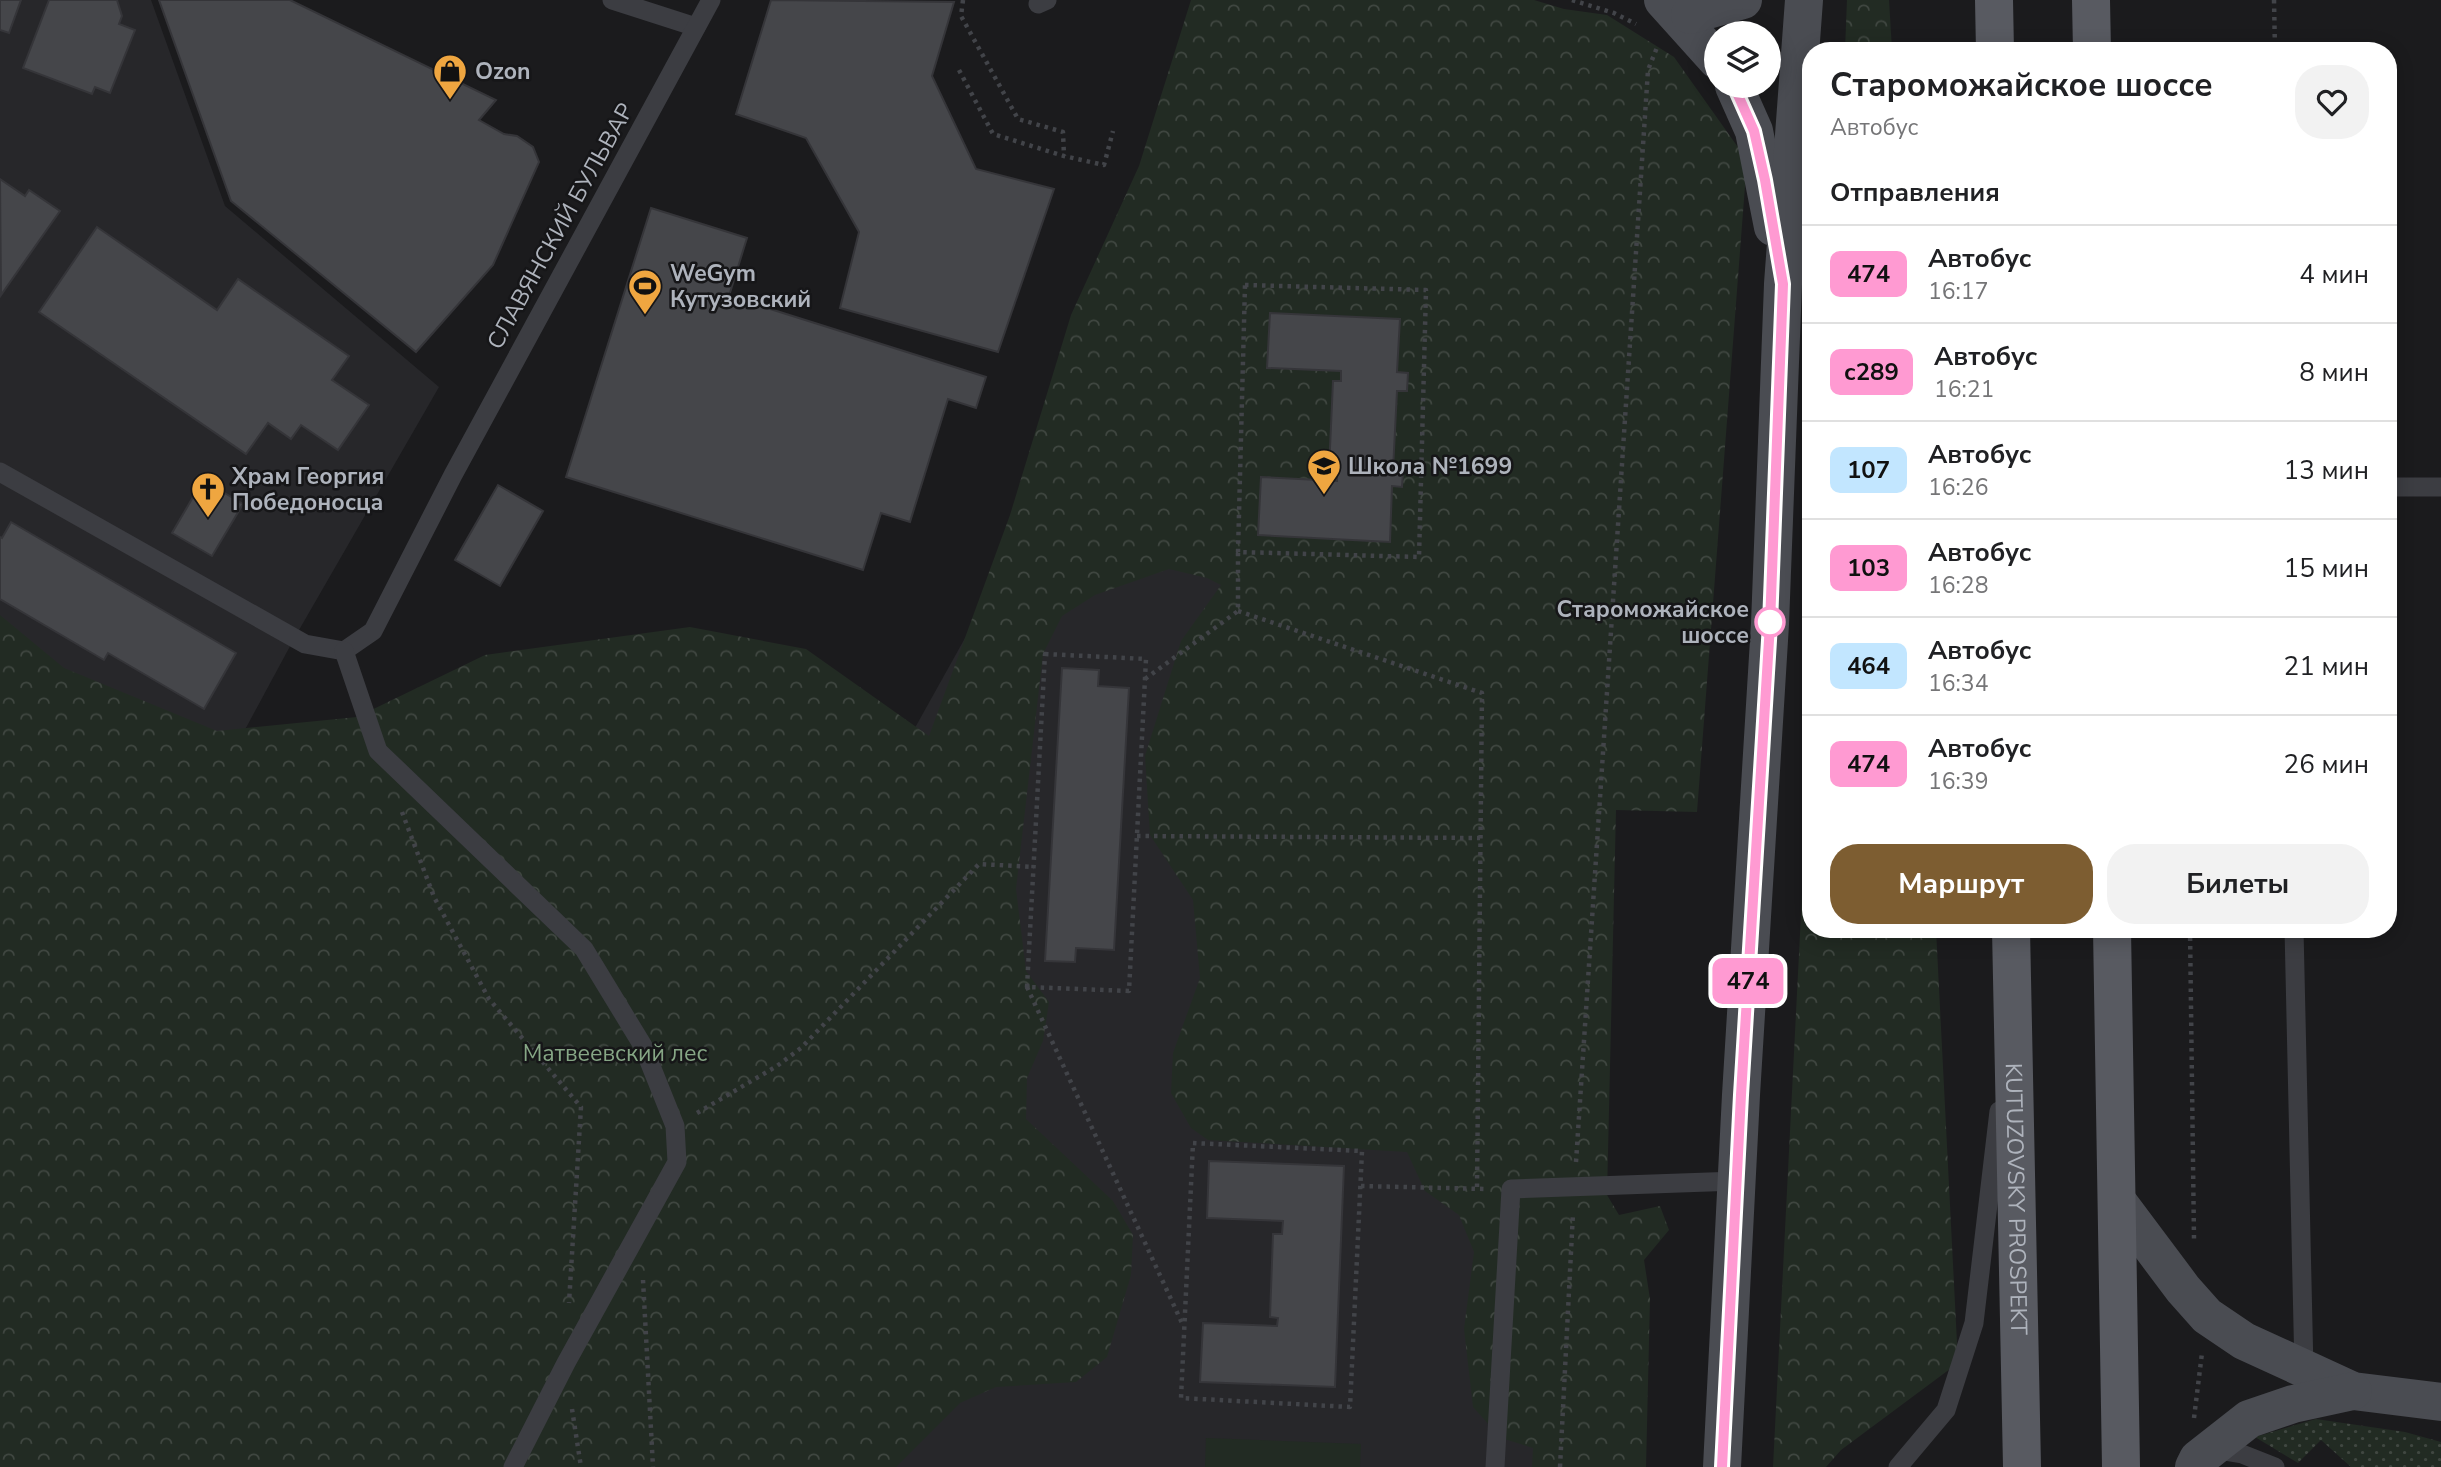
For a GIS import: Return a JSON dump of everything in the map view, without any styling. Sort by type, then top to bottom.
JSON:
[{"type":"main road","points":[[1675,15],[1743,0]]},
{"type":"main road","points":[[1722,1467],[1770,624],[1783,284],[1783,78],[1804,0]]},
{"type":"main road","points":[[1994,0],[1995,42]]},
{"type":"main road","points":[[2091,0],[2092,42]]},
{"type":"main road","points":[[1675,15],[1704,46]]},
{"type":"main road","points":[[1739,98],[1754,131],[1783,284]]},
{"type":"main road","name":"KUTUZOVSKY PROSPEKT","points":[[2011,938],[2022,1467]]},
{"type":"main road","points":[[2112,938],[2121,1467]]},
{"type":"main road","points":[[2118,1202],[2183,1289],[2207,1316],[2244,1341],[2353,1391],[2441,1402]]},
{"type":"main road","points":[[2201,1458],[2249,1419],[2293,1404],[2353,1391]]},
{"type":"lane","points":[[612,0],[696,27]]},
{"type":"lane","name":"СЛАВЯНСКИЙ БУЛЬВАР","points":[[344,651],[373,631],[453,475],[711,0]]},
{"type":"lane","points":[[0,472],[305,644],[344,651],[378,751],[584,949],[643,1046],[675,1126],[677,1162],[566,1363],[513,1467]]},
{"type":"lane","points":[[2397,487],[2441,487]]},
{"type":"lane","points":[[2294,938],[2304,1370]]},
{"type":"lane","points":[[1898,1467],[1946,1410],[1974,1323],[2012,991]]},
{"type":"lane","points":[[1495,1467],[1511,1189],[1737,1181]]},
{"type":"lane","points":[[2201,1458],[2242,1454],[2275,1467]]},
{"type":"path","points":[[963,0],[961,16],[1018,120],[1063,132],[1064,156]]},
{"type":"path","points":[[1572,0],[1614,13],[1675,15]]},
{"type":"path","points":[[2274,0],[2275,42]]},
{"type":"path","points":[[1560,1467],[1575,1187],[1648,70],[1661,39]]},
{"type":"path","points":[[959,70],[993,134],[1104,165],[1113,131]]},
{"type":"path","points":[[1238,552],[1419,557],[1426,290],[1245,285],[1238,552],[1238,611]]},
{"type":"path","points":[[1145,679],[1238,611]]},
{"type":"path","points":[[1238,611],[1482,693],[1477,1188]]},
{"type":"path","points":[[1027,986],[1129,992],[1146,659],[1045,653],[1027,986],[1184,1326]]},
{"type":"path","points":[[401,811],[434,897],[489,999],[581,1107],[569,1309]]},
{"type":"path","points":[[1137,836],[1480,838]]},
{"type":"path","points":[[675,1126],[777,1066],[801,1048],[979,864],[1034,867]]},
{"type":"path","points":[[2190,938],[2194,1239],[2199,1249]]},
{"type":"path","points":[[1194,1143],[1362,1151],[1361,1186],[1350,1407],[1181,1398],[1194,1143]]},
{"type":"path","points":[[1361,1186],[1511,1189]]},
{"type":"path","points":[[640,1227],[653,1467]]},
{"type":"path","points":[[2201,1458],[2193,1419],[2207,1316]]},
{"type":"path","points":[[566,1363],[581,1467]]},
{"type":"shaded area","points":[[0,0],[151,0],[225,206],[439,387],[295,637],[220,776],[0,647]]},
{"type":"shaded area","points":[[1191,233],[1542,1467],[686,1467],[897,760]]},
{"type":"green space","name":"Матвеевский лес","points":[[1191,0],[1534,0],[1564,9],[1607,15],[1674,57],[1747,160],[1697,812],[1616,810],[1607,1195],[1619,1215],[1660,1206],[1669,1230],[1644,1260],[1650,1299],[1646,1467],[1532,1467],[1533,1448],[1501,1438],[1473,1407],[1464,1329],[1474,1252],[1459,1215],[1425,1191],[1407,1152],[1208,1140],[1191,1128],[1171,1093],[1173,1053],[1200,978],[1193,900],[1150,835],[1145,756],[1181,641],[1221,585],[1207,578],[1169,569],[1095,595],[1062,616],[1043,654],[1016,889],[1026,971],[1049,1002],[1043,1041],[1027,1078],[1026,1119],[1113,1201],[1133,1235],[1131,1275],[1107,1357],[1076,1382],[996,1387],[960,1403],[896,1467],[0,1467],[0,615],[64,668],[217,731],[357,717],[485,655],[690,627],[806,649],[929,736],[1010,515],[1071,315],[1139,166]]},
{"type":"green space","points":[[1847,0],[1889,0],[1891,42],[1845,42]]},
{"type":"green space","points":[[1802,895],[1802,938],[1936,938],[1958,1363],[1841,1450],[1826,1467],[1773,1467]]},
{"type":"green space","points":[[2316,1419],[2405,1432],[2441,1442],[2441,1467],[2351,1467],[2321,1440],[2298,1463],[2255,1437]]},
{"type":"green space","points":[[1206,1438],[1361,1444],[1360,1467],[1205,1467]]},
{"type":"building","points":[[0,0],[21,0],[9,33],[0,30]]},
{"type":"building","points":[[49,0],[117,0],[122,16],[119,24],[135,30],[110,93],[95,87],[92,94],[23,68]]},
{"type":"building","points":[[159,0],[290,0],[496,100],[479,120],[504,134],[517,136],[533,147],[539,162],[493,265],[416,352],[231,201]]},
{"type":"building","points":[[771,0],[954,2],[932,76],[976,169],[1054,189],[998,352],[840,308],[859,232],[806,138],[736,114]]},
{"type":"building","points":[[0,179],[25,196],[29,190],[60,211],[1,295]]},
{"type":"building","points":[[651,208],[747,238],[729,296],[986,377],[976,408],[948,399],[910,522],[881,513],[863,570],[566,477]]},
{"type":"building","points":[[97,227],[217,310],[238,279],[349,356],[332,380],[369,405],[338,450],[301,425],[291,439],[268,423],[246,454],[39,312]]},
{"type":"building","points":[[1270,313],[1400,319],[1397,372],[1408,373],[1407,391],[1397,391],[1393,470],[1403,471],[1402,487],[1392,486],[1390,542],[1258,535],[1261,477],[1337,481],[1337,471],[1329,470],[1333,381],[1341,381],[1341,371],[1267,368]]},
{"type":"building","name":"Храм Георгия Победоносца","points":[[203,480],[243,504],[212,556],[172,533]]},
{"type":"building","points":[[498,485],[543,511],[500,586],[455,560]]},
{"type":"building","points":[[11,522],[236,653],[204,709],[108,653],[104,660],[0,599],[0,537],[2,538]]},
{"type":"building","points":[[1062,668],[1099,670],[1098,686],[1129,688],[1114,950],[1076,948],[1075,962],[1045,961]]},
{"type":"building","points":[[1209,1161],[1344,1166],[1335,1387],[1200,1382],[1203,1323],[1277,1326],[1278,1318],[1270,1317],[1273,1234],[1282,1234],[1283,1221],[1207,1218]]},
{"type":"bus line","name":"474","points":[[1722,1467],[1741,1095],[1770,624],[1783,284],[1754,131],[1741,98]]},
{"type":"place","name":"Ozon","points":[[450,101]]},
{"type":"place","name":"WeGym Кутузовский","points":[[645,316]]},
{"type":"place","name":"Школа №1699","points":[[1324,496]]},
{"type":"place","name":"Храм Георгия Победоносца","points":[[208,519]]},
{"type":"place","name":"Староможайское шоссе","points":[[1770,622]]}]
